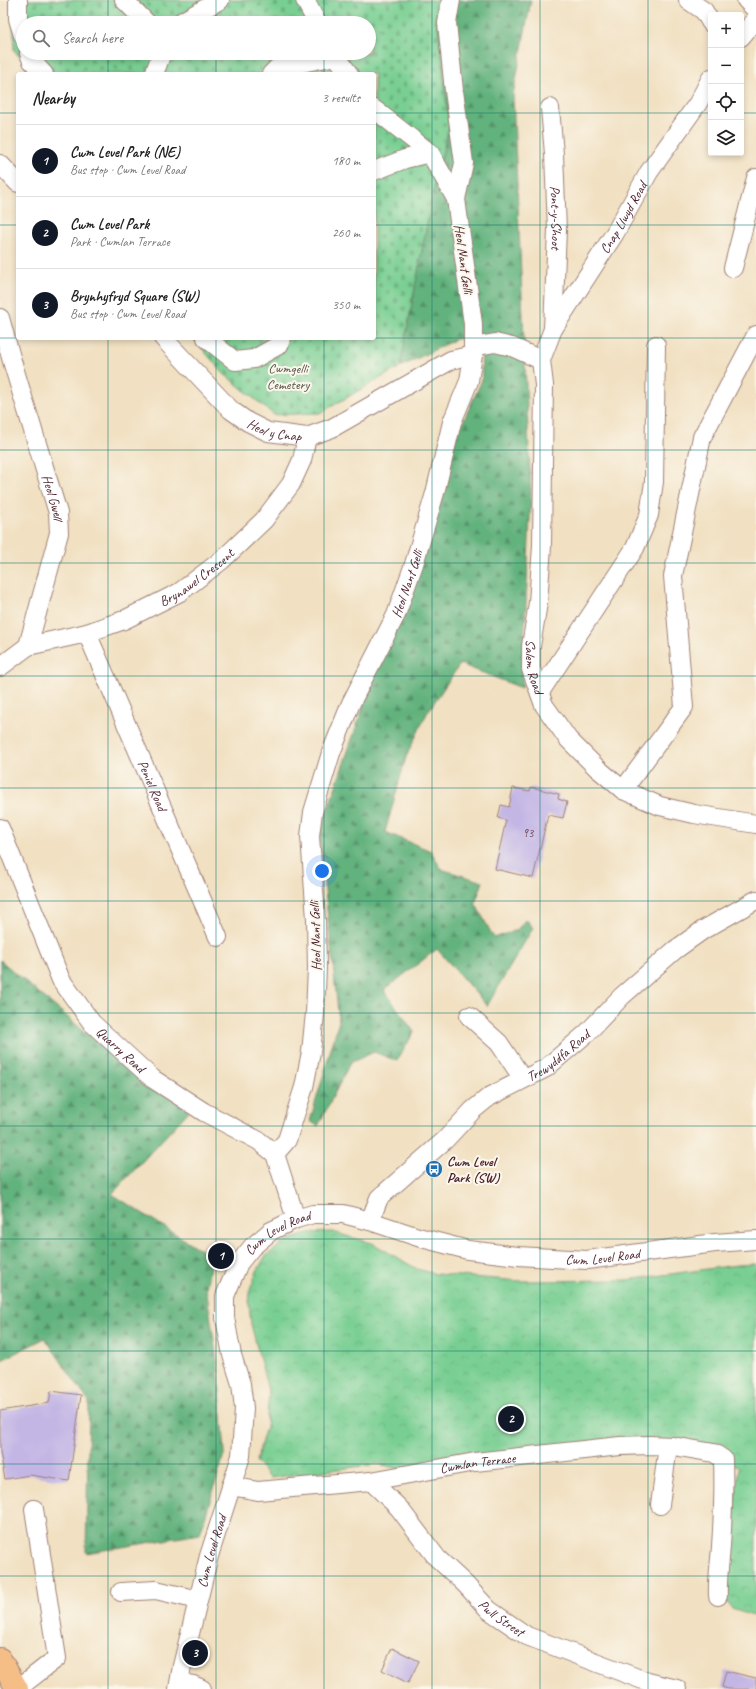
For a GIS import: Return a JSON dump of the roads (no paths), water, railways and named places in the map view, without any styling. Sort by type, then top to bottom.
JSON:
[{"type":"main road","points":[[0,1659],[17,1689]]},
{"type":"street","points":[[18,0],[18,16]]},
{"type":"street","points":[[124,0],[141,16]]},
{"type":"street","points":[[191,16],[220,0]]},
{"type":"street","points":[[305,0],[313,16]]},
{"type":"street","name":"Heol Nant Gelli","points":[[275,1154],[287,1140],[304,1087],[311,1052],[315,1013],[317,968],[316,919],[310,836],[312,812],[331,753],[351,703],[396,615],[414,564],[435,493],[452,422],[469,381],[473,351],[473,324],[456,199],[464,163],[454,91],[447,23],[451,0]]},
{"type":"street","points":[[688,0],[704,11],[708,18]]},
{"type":"street","points":[[711,0],[717,12]]},
{"type":"street","points":[[746,0],[756,10]]},
{"type":"street","points":[[744,33],[756,19]]},
{"type":"street","points":[[32,60],[42,72]]},
{"type":"street","points":[[155,72],[159,60]]},
{"type":"street","points":[[273,72],[277,68],[313,60]]},
{"type":"street","points":[[339,60],[348,72]]},
{"type":"street","name":"Cnap Llwyd Road","points":[[539,363],[553,329],[611,239],[649,172],[698,103],[708,84]]},
{"type":"street","name":"Pont-y-Shoot","points":[[550,108],[554,154],[557,230],[553,329]]},
{"type":"street","points":[[376,111],[430,153],[456,199]]},
{"type":"street","points":[[376,170],[405,159],[430,153]]},
{"type":"street","points":[[0,164],[16,181]]},
{"type":"street","points":[[733,268],[756,178]]},
{"type":"street","name":"Heol Gwell","points":[[0,318],[58,513],[59,532],[28,646]]},
{"type":"street","points":[[623,790],[684,707],[673,576],[702,437],[756,335]]},
{"type":"street","name":"Heol y Cnap","points":[[165,340],[231,410],[248,422],[268,432],[307,436],[332,428],[451,360],[495,343],[539,363]]},
{"type":"street","points":[[209,340],[235,361],[254,359],[279,345],[281,340]]},
{"type":"street","points":[[540,692],[635,548],[649,516],[654,482],[656,345]]},
{"type":"street","name":"Salem Road","points":[[539,363],[544,424],[542,546],[538,603],[531,646],[531,669],[544,705],[568,739],[597,768],[623,790],[660,806],[694,814],[756,824]]},
{"type":"street","name":"Brynawel Crescent","points":[[28,646],[87,633],[124,620],[180,592],[222,560],[264,520],[291,484],[302,460],[307,436]]},
{"type":"street","name":"Peniel Road","points":[[87,633],[218,937]]},
{"type":"street","points":[[0,667],[28,646]]},
{"type":"street","name":"Quarry Road","points":[[0,829],[61,980],[92,1023],[153,1079],[204,1112],[259,1141],[275,1154]]},
{"type":"street","name":"Trewyddfa Road","points":[[370,1221],[379,1198],[445,1140],[473,1110],[489,1097],[546,1068],[587,1033],[622,996],[675,950],[703,930],[756,900]]},
{"type":"street","points":[[469,1016],[498,1043],[523,1079]]},
{"type":"street","points":[[275,1154],[296,1219]]},
{"type":"street","name":"Cwm Level Road","points":[[179,1686],[182,1666],[209,1556],[241,1456],[244,1408],[241,1384],[232,1355],[225,1318],[225,1296],[240,1263],[252,1247],[271,1231],[296,1219],[313,1214],[343,1214],[370,1221],[418,1237],[468,1250],[518,1256],[587,1260],[715,1243],[756,1240]]},
{"type":"street","name":"Cwmlan Terrace","points":[[231,1486],[258,1491],[370,1481],[482,1461],[620,1446],[668,1446],[714,1453],[723,1459],[722,1523],[717,1577],[718,1596]]},
{"type":"street","points":[[660,1505],[668,1446]]},
{"type":"street","name":"Pwll Street","points":[[370,1481],[399,1508],[437,1558],[465,1584],[489,1610],[527,1636],[649,1685],[676,1689]]},
{"type":"street","points":[[17,1689],[57,1658],[34,1509]]},
{"type":"street","points":[[121,1592],[156,1590],[198,1600]]},
{"type":"street","points":[[179,1686],[193,1685],[202,1689]]},
{"type":"place","name":"Cwm Level Park (SW)","points":[[434,1169]]},
{"type":"place","name":"Cwm Level Park (NE)","points":[[221,1256]]},
{"type":"place","name":"Cwm Level Park","points":[[511,1419]]},
{"type":"place","name":"Brynhyfryd Square (SW)","points":[[195,1653]]},
{"type":"park label","name":"Cwmgelli Cemetery","points":[[288,376]]}]
